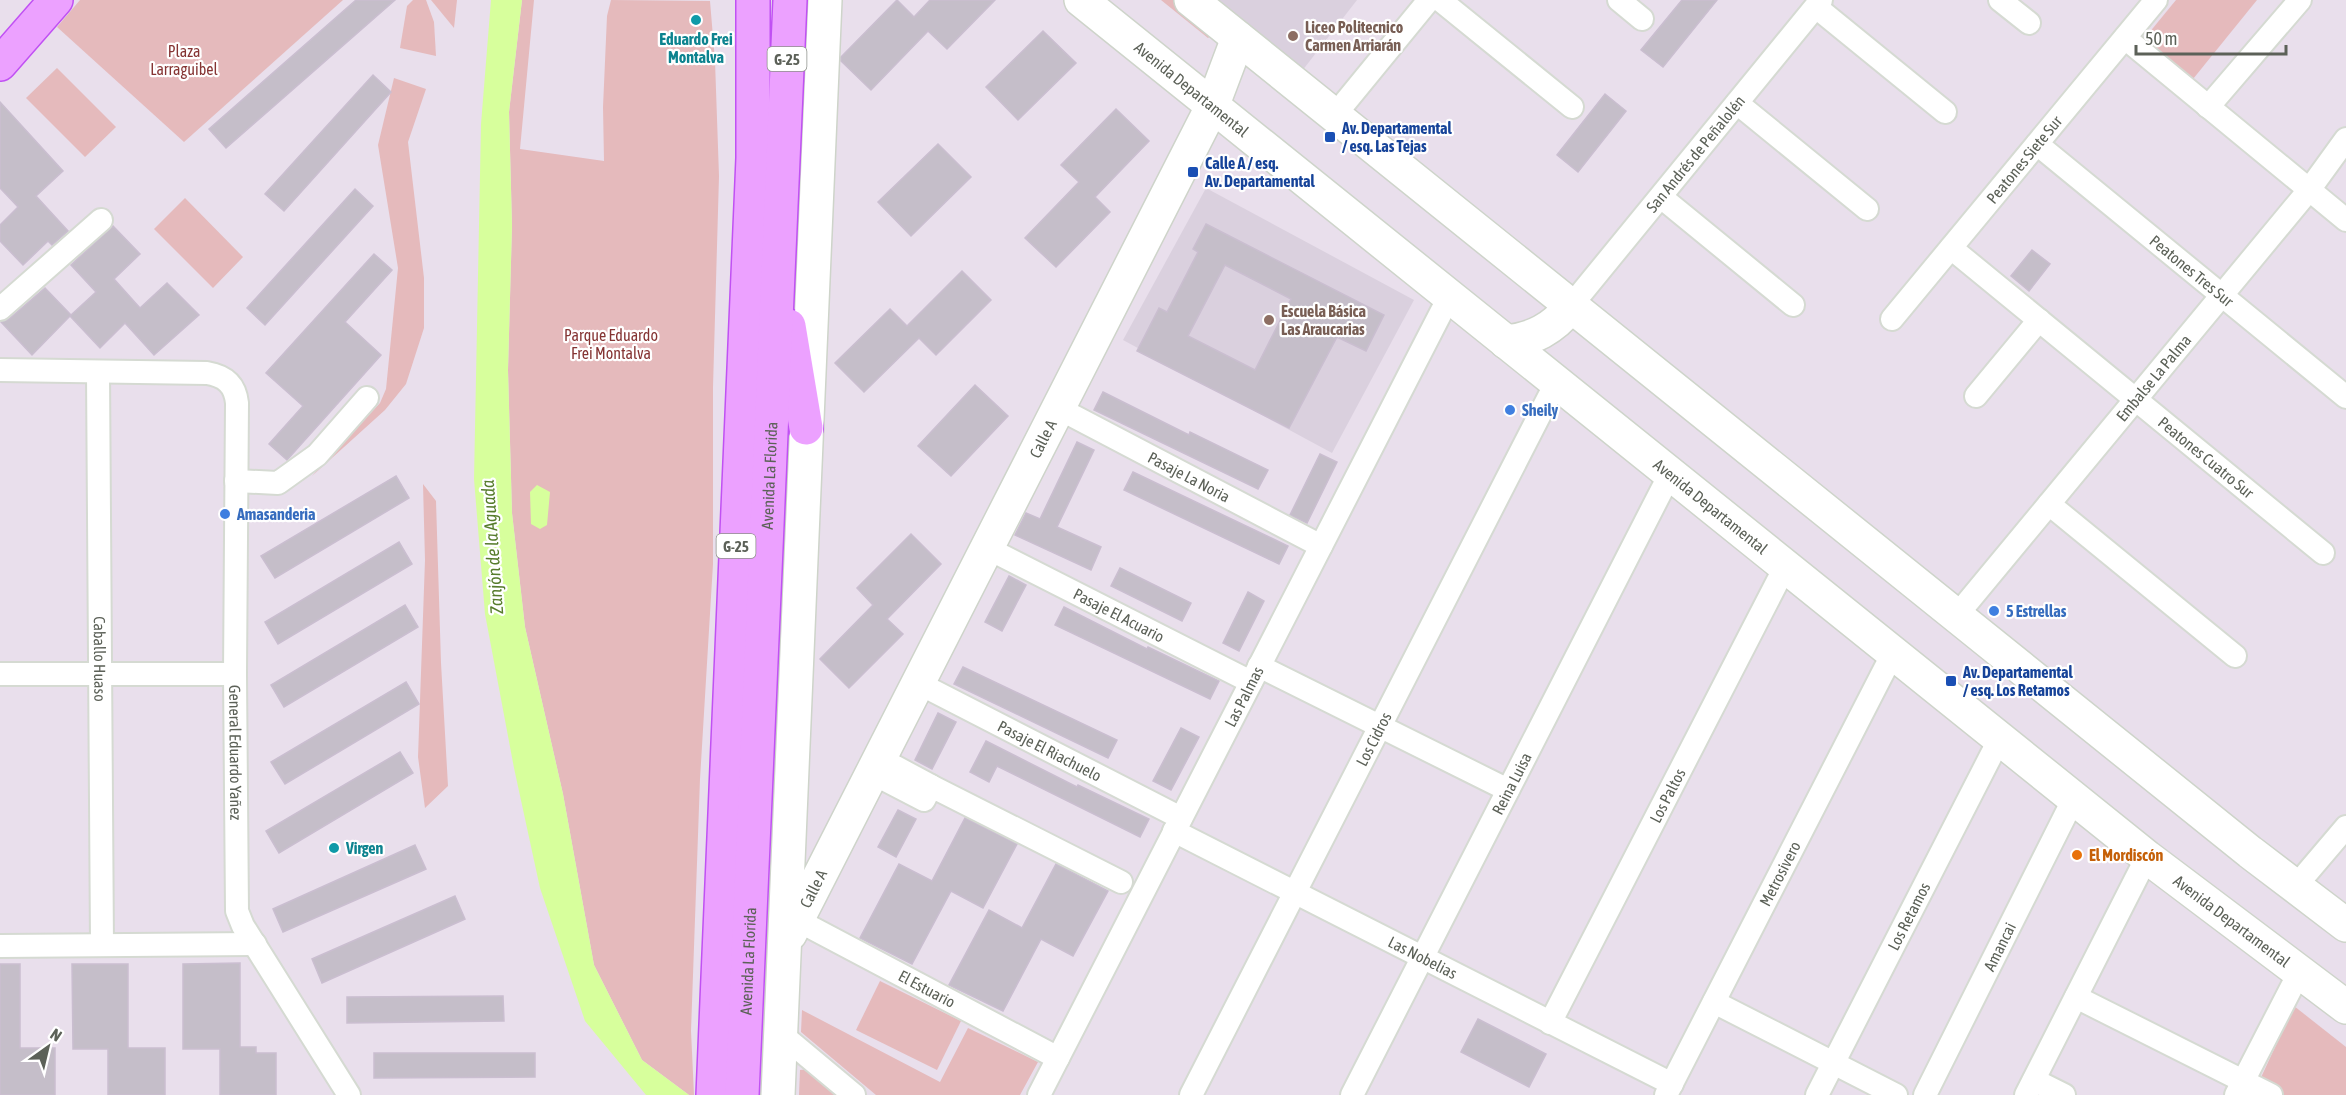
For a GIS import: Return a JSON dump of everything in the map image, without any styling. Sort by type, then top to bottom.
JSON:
[{"type":"main road","points":[[0,64],[56,0]]},
{"type":"main road","name":"Avenida La Florida","points":[[723,1094],[753,158],[753,0]]},
{"type":"main road","name":"Avenida La Florida","points":[[723,1094],[777,262],[790,0]]},
{"type":"main road","points":[[778,1095],[781,1034],[791,931],[790,825],[825,0]]},
{"type":"main road","name":"Avenida Departamental","points":[[1081,0],[2147,857],[2346,1007]]},
{"type":"main road","points":[[1191,0],[1570,307],[2295,887],[2346,925]]},
{"type":"main road","name":"Calle A","points":[[791,931],[1212,107],[1238,38]]},
{"type":"main road","points":[[777,262],[806,428]]},
{"type":"main road","points":[[1506,342],[1526,339],[1545,331],[1570,307]]},
{"type":"main road","points":[[790,825],[798,833],[810,839],[824,841],[840,835]]},
{"type":"street","points":[[1335,116],[1429,0]]},
{"type":"street","points":[[1440,0],[1572,107]]},
{"type":"street","points":[[1619,0],[1642,19]]},
{"type":"street","points":[[2000,0],[2029,23]]},
{"type":"street","name":"Peatones Siete Sur","points":[[1892,319],[2156,0]]},
{"type":"street","points":[[2208,107],[2300,0]]},
{"type":"street","points":[[1818,4],[1945,112]]},
{"type":"street","name":"San Andrés de Peñalolén","points":[[1570,307],[1818,4]]},
{"type":"street","points":[[2125,38],[2346,220]]},
{"type":"street","points":[[1737,103],[1867,209]]},
{"type":"street","name":"Embalse La Palma","points":[[1957,615],[2309,190],[2346,139]]},
{"type":"street","name":"Peatones Tres Sur","points":[[2037,144],[2346,397]]},
{"type":"street","points":[[1661,197],[1793,305]]},
{"type":"street","points":[[0,309],[101,220]]},
{"type":"street","name":"Peatones Cuatro Sur","points":[[1951,248],[2323,553]]},
{"type":"street","name":"Las Palmas","points":[[1039,1095],[1449,297]]},
{"type":"street","points":[[1976,396],[2039,320]]},
{"type":"street","points":[[0,370],[98,373]]},
{"type":"street","name":"General Eduardo Yañez","points":[[98,373],[207,373],[229,381],[235,392],[237,403],[235,674],[237,911],[349,1095]]},
{"type":"street","name":"Caballo Huaso","points":[[98,373],[102,945]]},
{"type":"street","name":"Los Cidros","points":[[1191,1095],[1556,383]]},
{"type":"street","points":[[236,481],[278,483],[317,455],[367,398]]},
{"type":"street","name":"Pasaje La Noria","points":[[1058,408],[1321,546]]},
{"type":"street","name":"Reina Luisa","points":[[1352,1095],[1670,474]]},
{"type":"street","points":[[2049,504],[2235,656]]},
{"type":"street","name":"Pasaje El Acuario","points":[[987,548],[1255,674],[1381,725],[1508,790]]},
{"type":"street","name":"Los Paltos","points":[[1550,1023],[1785,567]]},
{"type":"street","name":"Metrosivero","points":[[1669,1090],[1893,653]]},
{"type":"street","points":[[0,674],[235,674]]},
{"type":"street","name":"Pasaje El Riachuelo","points":[[918,683],[1178,825]]},
{"type":"street","name":"Los Retamos","points":[[1817,1095],[2000,738]]},
{"type":"street","points":[[876,766],[924,800],[931,786],[1121,882]]},
{"type":"street","name":"Amancai","points":[[1924,1095],[2074,798]]},
{"type":"street","name":"Las Nobelias","points":[[1178,825],[1295,893],[1550,1023],[1669,1090]]},
{"type":"street","points":[[2295,887],[2346,827]]},
{"type":"street","points":[[2064,1095],[2030,1087],[2147,857]]},
{"type":"street","name":"El Estuario","points":[[791,931],[1058,1058]]},
{"type":"street","points":[[0,946],[255,944]]},
{"type":"street","points":[[2240,1088],[2299,973]]},
{"type":"street","points":[[2076,997],[2240,1088],[2271,1095]]},
{"type":"street","points":[[1714,1002],[1896,1095]]},
{"type":"street","points":[[781,1034],[854,1095]]},
{"type":"shaded area","name":"Liceo Politecnico Carmen Arriarán","points":[[1211,0],[1357,0],[1302,71]]},
{"type":"shaded area","name":"Escuela Básica Las Araucarias","points":[[1206,188],[1414,300],[1332,453],[1123,340]]},
{"type":"green space","name":"Plaza Larraguibel","points":[[80,0],[343,0],[184,142],[57,27]]},
{"type":"green space","points":[[413,0],[426,0],[434,22],[436,56],[400,48],[407,6]]},
{"type":"green space","points":[[431,0],[457,0],[454,28]]},
{"type":"green space","name":"Parque Eduardo Frei Montalva","points":[[522,0],[534,0],[520,149],[604,161],[603,107],[607,16],[611,0],[710,1],[715,61],[719,176],[713,387],[713,564],[700,779],[691,1031],[694,1095],[689,1095],[642,1060],[594,965],[563,794],[525,627],[512,513],[508,370],[512,226],[509,112]]},
{"type":"green space","points":[[1161,0],[1174,0],[1214,33],[1208,38]]},
{"type":"green space","points":[[2176,0],[2257,0],[2193,79],[2144,39]]},
{"type":"green space","points":[[57,68],[116,127],[85,157],[26,98]]},
{"type":"green space","points":[[394,78],[426,89],[408,142],[424,278],[424,328],[406,384],[385,410],[312,476],[380,403],[386,389],[398,268],[378,145]]},
{"type":"green space","points":[[185,198],[243,257],[213,288],[154,229]]},
{"type":"green space","points":[[423,484],[436,501],[441,663],[448,786],[425,808],[418,757],[425,560]]},
{"type":"green space","points":[[880,981],[961,1021],[937,1070],[856,1030]]},
{"type":"green space","points":[[2294,1006],[2346,1047],[2346,1095],[2280,1095],[2258,1084]]},
{"type":"green space","points":[[802,1010],[940,1082],[968,1028],[1038,1062],[1020,1095],[876,1095],[801,1032]]},
{"type":"green space","points":[[810,1069],[840,1095],[799,1095],[800,1070]]},
{"type":"water","name":"Zanjón de la Aguada","points":[[491,0],[522,0],[509,112],[512,226],[508,370],[512,513],[525,627],[563,794],[594,965],[642,1060],[689,1095],[646,1095],[585,1021],[540,888],[514,768],[485,614],[474,479],[481,124]]},
{"type":"water","points":[[537,485],[550,492],[547,525],[540,529],[531,524],[530,492]]},
{"type":"building","points":[[356,0],[395,0],[226,148],[209,129]]},
{"type":"building","points":[[897,0],[914,17],[930,0],[995,0],[947,49],[928,31],[871,90],[841,61],[841,57]]},
{"type":"building","points":[[1682,0],[1717,0],[1663,67],[1641,50]]},
{"type":"building","points":[[1043,31],[1076,63],[1018,120],[986,87]]},
{"type":"building","points":[[373,75],[391,92],[284,211],[265,194]]},
{"type":"building","points":[[1605,94],[1626,111],[1578,172],[1557,155]]},
{"type":"building","points":[[0,102],[63,171],[36,196],[68,231],[52,245],[48,241],[23,265],[0,241],[0,225],[18,207],[0,188]]},
{"type":"building","points":[[1116,109],[1149,141],[1095,197],[1110,212],[1056,267],[1025,238],[1079,182],[1061,165]]},
{"type":"building","points":[[938,144],[971,177],[911,236],[878,202]]},
{"type":"building","points":[[355,189],[373,206],[265,325],[247,308]]},
{"type":"building","points":[[1206,224],[1384,315],[1366,351],[1337,337],[1289,428],[1137,351],[1159,308],[1167,312],[1198,252],[1193,249]],"holes":[[[1225,265],[1291,299],[1255,370],[1188,336]]]},
{"type":"building","points":[[113,226],[140,254],[114,279],[140,308],[167,283],[199,315],[154,355],[125,323],[100,348],[70,316],[32,355],[1,322],[9,319],[45,288],[71,315],[96,292],[71,265]]},
{"type":"building","points":[[2032,250],[2050,264],[2029,291],[2011,276]]},
{"type":"building","points":[[374,254],[392,270],[345,322],[381,355],[287,460],[269,444],[303,406],[266,373]]},
{"type":"building","points":[[962,271],[991,300],[936,355],[919,338],[864,392],[835,363],[890,309],[907,326]]},
{"type":"building","points":[[975,385],[1008,416],[951,476],[918,446]]},
{"type":"building","points":[[1103,392],[1189,435],[1190,432],[1268,470],[1258,489],[1094,410]]},
{"type":"building","points":[[1077,442],[1094,450],[1057,527],[1101,547],[1091,570],[1015,535],[1026,513],[1040,519]]},
{"type":"building","points":[[1320,454],[1337,462],[1307,523],[1290,515]]},
{"type":"building","points":[[1133,472],[1288,546],[1279,564],[1124,490]]},
{"type":"building","points":[[396,476],[409,498],[275,578],[261,556]]},
{"type":"building","points":[[911,534],[941,564],[887,619],[903,634],[849,688],[820,659],[873,605],[857,588]]},
{"type":"building","points":[[399,542],[412,564],[278,644],[265,622]]},
{"type":"building","points":[[1120,568],[1191,603],[1182,621],[1111,586]]},
{"type":"building","points":[[1009,576],[1026,585],[1002,631],[985,622]]},
{"type":"building","points":[[1248,592],[1264,601],[1239,651],[1223,643]]},
{"type":"building","points":[[405,605],[418,627],[284,707],[271,685]]},
{"type":"building","points":[[1064,607],[1147,649],[1148,647],[1219,681],[1210,699],[1055,625]]},
{"type":"building","points":[[963,667],[1117,740],[1108,758],[954,684]]},
{"type":"building","points":[[406,682],[419,704],[285,784],[271,762]]},
{"type":"building","points":[[938,713],[956,722],[932,769],[915,760]]},
{"type":"building","points":[[1181,728],[1199,737],[1171,790],[1153,781]]},
{"type":"building","points":[[986,741],[1077,787],[1078,785],[1149,819],[1140,837],[997,766],[989,782],[970,772]]},
{"type":"building","points":[[400,752],[413,773],[279,853],[266,831]]},
{"type":"building","points":[[898,810],[916,819],[896,857],[878,847]]},
{"type":"building","points":[[965,818],[1017,844],[983,908],[951,891],[912,964],[860,938],[899,864],[932,881]]},
{"type":"building","points":[[415,845],[426,869],[283,932],[273,909]]},
{"type":"building","points":[[1056,864],[1108,891],[1073,956],[1041,939],[1003,1011],[949,985],[989,910],[1022,928]]},
{"type":"building","points":[[455,896],[465,919],[322,983],[312,959]]},
{"type":"building","points":[[240,963],[240,1047],[256,1047],[256,1053],[276,1053],[276,1095],[220,1095],[220,1049],[183,1049],[183,964]]},
{"type":"building","points":[[0,964],[20,964],[20,1048],[55,1048],[55,1095],[0,1095]]},
{"type":"building","points":[[72,964],[128,964],[128,1048],[165,1048],[165,1095],[108,1095],[108,1049],[73,1049]]},
{"type":"building","points":[[503,996],[504,1021],[347,1023],[347,997]]},
{"type":"building","points":[[1478,1019],[1546,1054],[1529,1087],[1461,1052]]},
{"type":"building","points":[[374,1053],[535,1053],[535,1077],[374,1078]]},
{"type":"place","name":"Eduardo Frei Montalva","points":[[696,20]]},
{"type":"place","name":"Liceo Politecnico Carmen Arriarán","points":[[1293,36]]},
{"type":"place","name":"Av. Departamental / esq. Las Tejas","points":[[1330,137]]},
{"type":"place","name":"Calle A / esq. Av. Departamental","points":[[1193,172]]},
{"type":"place","name":"Escuela Básica Las Araucarias","points":[[1269,320]]},
{"type":"place","name":"Sheily","points":[[1510,410]]},
{"type":"place","name":"Amasanderia","points":[[225,514]]},
{"type":"place","name":"5 Estrellas","points":[[1994,611]]},
{"type":"place","name":"Av. Departamental / esq. Los Retamos","points":[[1951,681]]},
{"type":"place","name":"Virgen","points":[[334,848]]},
{"type":"place","name":"El Mordiscón","points":[[2077,855]]}]
